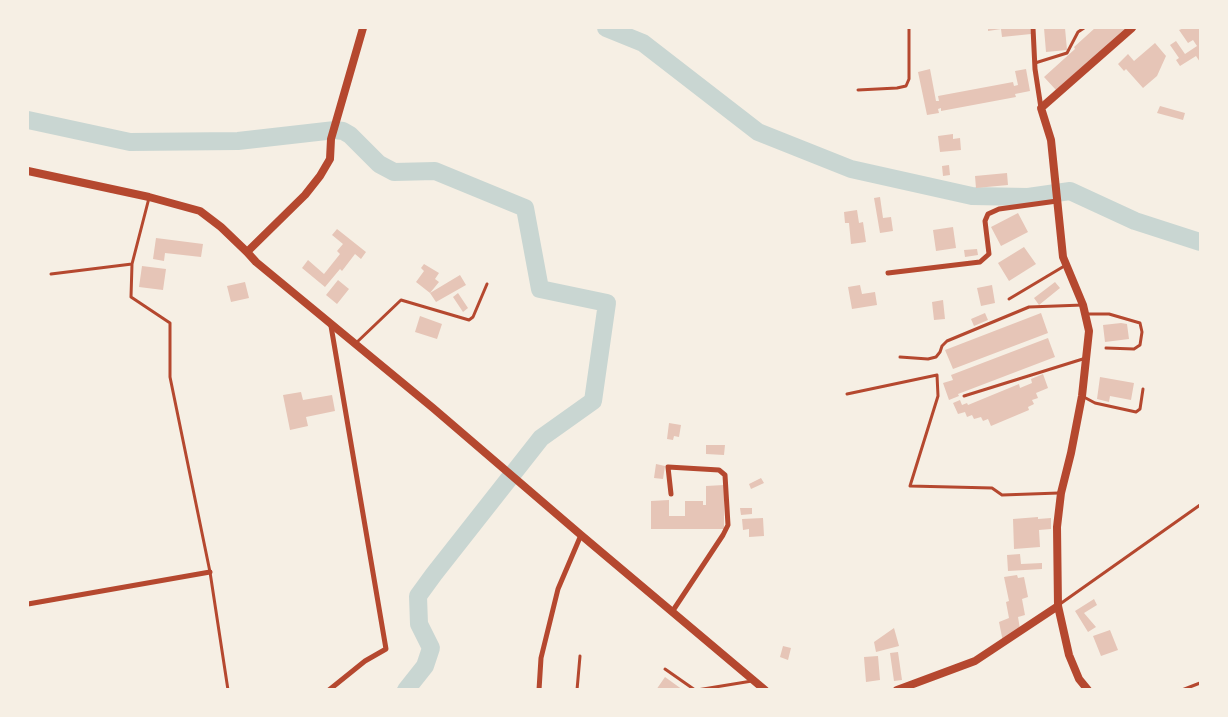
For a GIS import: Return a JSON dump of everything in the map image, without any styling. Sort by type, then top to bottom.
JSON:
[{"type":"street","points":[[247,252],[304,195],[320,176],[330,159],[331,138],[363,28]]},
{"type":"street","points":[[1033,28],[1034,63],[1040,108],[1051,140],[1063,257],[1083,305],[1090,331],[1082,396],[1061,493],[1057,527],[1058,606],[1069,655],[1079,678],[1088,690]]},
{"type":"street","points":[[1040,108],[1132,28]]},
{"type":"street","points":[[28,171],[149,197],[200,211],[221,227],[256,262],[331,326],[355,344],[765,690]]},
{"type":"street","points":[[888,273],[980,262],[989,254],[985,221],[988,214],[999,209],[1057,200]]},
{"type":"street","points":[[329,690],[365,661],[386,649],[331,326]]},
{"type":"street","points":[[671,494],[668,468],[719,470],[725,475],[728,525],[672,612]]},
{"type":"street","points":[[539,690],[541,658],[558,589],[581,535]]},
{"type":"street","points":[[28,604],[210,572]]},
{"type":"street","points":[[897,690],[975,661],[1058,606]]},
{"type":"lane","points":[[858,90],[906,86],[909,79],[909,28]]},
{"type":"lane","points":[[1034,63],[1066,53],[1078,32],[1084,28]]},
{"type":"lane","points":[[149,197],[132,264],[131,296],[170,323],[170,377],[210,572],[228,690]]},
{"type":"lane","points":[[51,274],[132,264]]},
{"type":"lane","points":[[1009,298],[1066,264]]},
{"type":"lane","points":[[355,344],[401,300],[469,320],[473,317],[488,284]]},
{"type":"lane","points":[[900,357],[928,359],[936,357],[947,341],[1029,307],[1083,305]]},
{"type":"lane","points":[[1086,314],[1110,314],[1140,323],[1142,332],[1140,345],[1134,349],[1106,348]]},
{"type":"lane","points":[[964,396],[1086,358]]},
{"type":"lane","points":[[846,394],[937,375],[938,396],[910,486],[992,488],[1002,495],[1061,493]]},
{"type":"lane","points":[[1082,396],[1095,403],[1136,412],[1140,409],[1143,389]]},
{"type":"lane","points":[[1058,606],[1200,505]]},
{"type":"lane","points":[[577,690],[580,656]]},
{"type":"lane","points":[[665,669],[696,690],[755,681]]},
{"type":"lane","points":[[1182,690],[1200,683]]},
{"type":"building","points":[[988,28],[1030,28],[1031,34],[1002,37],[1001,29],[988,31]]},
{"type":"building","points":[[1044,28],[1065,28],[1067,50],[1046,52]]},
{"type":"building","points":[[1095,28],[1128,28],[1056,90],[1044,77]]},
{"type":"building","points":[[1184,28],[1200,28],[1200,62],[1196,56],[1180,66],[1176,60],[1179,58],[1170,45],[1176,41],[1185,54],[1197,46],[1193,40],[1188,43],[1179,30]]},
{"type":"building","points":[[1155,43],[1166,56],[1157,76],[1143,88],[1126,69],[1124,71],[1118,64],[1128,54],[1134,61]]},
{"type":"building","points":[[930,69],[936,101],[939,101],[938,96],[1013,82],[1014,86],[1018,85],[1015,71],[1026,69],[1030,91],[1015,94],[1016,97],[941,111],[941,108],[938,109],[939,113],[927,115],[918,72]]},
{"type":"building","points":[[1160,106],[1185,113],[1183,120],[1157,113]]},
{"type":"building","points":[[953,134],[953,139],[960,138],[961,150],[940,152],[938,136]]},
{"type":"building","points":[[949,165],[950,175],[943,176],[942,166]]},
{"type":"building","points":[[1007,173],[1008,185],[976,188],[975,176]]},
{"type":"building","points":[[880,197],[883,218],[891,217],[893,231],[880,233],[874,198]]},
{"type":"building","points":[[857,210],[859,223],[863,222],[866,242],[851,244],[849,223],[845,223],[844,212]]},
{"type":"building","points":[[1018,213],[1028,232],[1001,246],[991,227]]},
{"type":"building","points":[[953,227],[956,248],[936,251],[933,230]]},
{"type":"building","points":[[337,229],[366,252],[361,259],[355,254],[342,271],[340,269],[325,287],[302,268],[308,260],[324,274],[340,254],[337,251],[343,244],[332,235]]},
{"type":"building","points":[[156,238],[203,244],[201,257],[165,253],[164,261],[153,259]]},
{"type":"building","points":[[1024,247],[1036,264],[1009,281],[998,263]]},
{"type":"building","points":[[977,249],[978,255],[965,257],[964,250]]},
{"type":"building","points":[[424,264],[439,273],[435,279],[439,282],[430,293],[416,282],[424,271],[421,268]]},
{"type":"building","points":[[142,266],[166,269],[163,290],[139,287]]},
{"type":"building","points":[[460,275],[466,285],[436,302],[430,293]]},
{"type":"building","points":[[338,280],[349,289],[337,304],[326,295]]},
{"type":"building","points":[[245,282],[249,298],[231,302],[227,286]]},
{"type":"building","points":[[1055,282],[1060,288],[1039,305],[1034,298]]},
{"type":"building","points":[[860,285],[862,294],[875,292],[877,305],[852,309],[848,287]]},
{"type":"building","points":[[992,285],[995,303],[981,306],[977,288]]},
{"type":"building","points":[[458,293],[468,308],[463,312],[453,297]]},
{"type":"building","points":[[943,300],[945,319],[934,320],[932,302]]},
{"type":"building","points":[[985,313],[988,320],[974,326],[971,319]]},
{"type":"building","points":[[1041,313],[1048,333],[953,369],[945,350]]},
{"type":"building","points":[[420,316],[442,324],[437,339],[415,332]]},
{"type":"building","points":[[1127,324],[1129,339],[1105,342],[1103,325]]},
{"type":"building","points":[[1048,338],[1055,357],[958,394],[959,396],[949,400],[943,383],[953,380],[951,375]]},
{"type":"building","points":[[1043,374],[1048,388],[1036,393],[1038,398],[1032,400],[1034,404],[1028,407],[1029,410],[991,426],[988,419],[983,421],[981,417],[974,419],[972,415],[967,417],[965,412],[958,414],[953,403],[960,400],[962,405],[967,403],[968,405],[1019,384],[1020,388],[1032,383],[1031,379]]},
{"type":"building","points":[[1100,377],[1134,383],[1131,400],[1110,396],[1109,402],[1097,399]]},
{"type":"building","points":[[301,392],[303,400],[332,395],[335,411],[306,417],[308,426],[290,430],[283,395]]},
{"type":"building","points":[[669,423],[681,425],[679,437],[674,436],[673,440],[667,439]]},
{"type":"building","points":[[706,445],[725,445],[724,455],[706,454]]},
{"type":"building","points":[[656,464],[665,466],[663,479],[654,478]]},
{"type":"building","points":[[761,478],[764,483],[751,489],[749,484]]},
{"type":"building","points":[[724,485],[724,529],[651,529],[651,501],[669,500],[669,516],[685,516],[685,501],[703,501],[703,505],[706,505],[706,486]]},
{"type":"building","points":[[740,508],[752,508],[752,514],[741,515]]},
{"type":"building","points":[[1038,517],[1038,519],[1051,518],[1051,529],[1039,530],[1040,547],[1014,549],[1013,519]]},
{"type":"building","points":[[763,518],[764,536],[749,537],[749,529],[743,530],[742,519]]},
{"type":"building","points":[[1020,554],[1021,564],[1042,563],[1042,569],[1008,571],[1007,555]]},
{"type":"building","points":[[1017,575],[1018,578],[1024,577],[1028,597],[1022,599],[1025,615],[1018,617],[1020,629],[1003,642],[999,622],[1009,618],[1006,602],[1009,601],[1004,577]]},
{"type":"building","points":[[1094,599],[1097,605],[1084,613],[1096,627],[1088,632],[1075,611]]},
{"type":"building","points":[[894,628],[899,646],[876,652],[874,642]]},
{"type":"building","points":[[1110,630],[1118,650],[1101,656],[1093,636]]},
{"type":"building","points":[[783,646],[791,648],[788,660],[780,657]]},
{"type":"building","points":[[898,652],[902,680],[894,681],[890,653]]},
{"type":"building","points":[[878,656],[880,680],[866,682],[864,657]]},
{"type":"building","points":[[665,677],[683,690],[656,690]]},
{"type":"waterway","points":[[606,28],[643,43],[758,132],[851,169],[972,196],[1028,197],[1070,191],[1135,221],[1200,242]]},
{"type":"waterway","points":[[28,120],[130,142],[238,141],[335,130],[343,131],[350,135],[379,164],[394,172],[435,171],[525,208],[540,289],[607,303],[593,401],[541,438],[418,596],[419,624],[431,648],[425,666],[406,690]]}]
